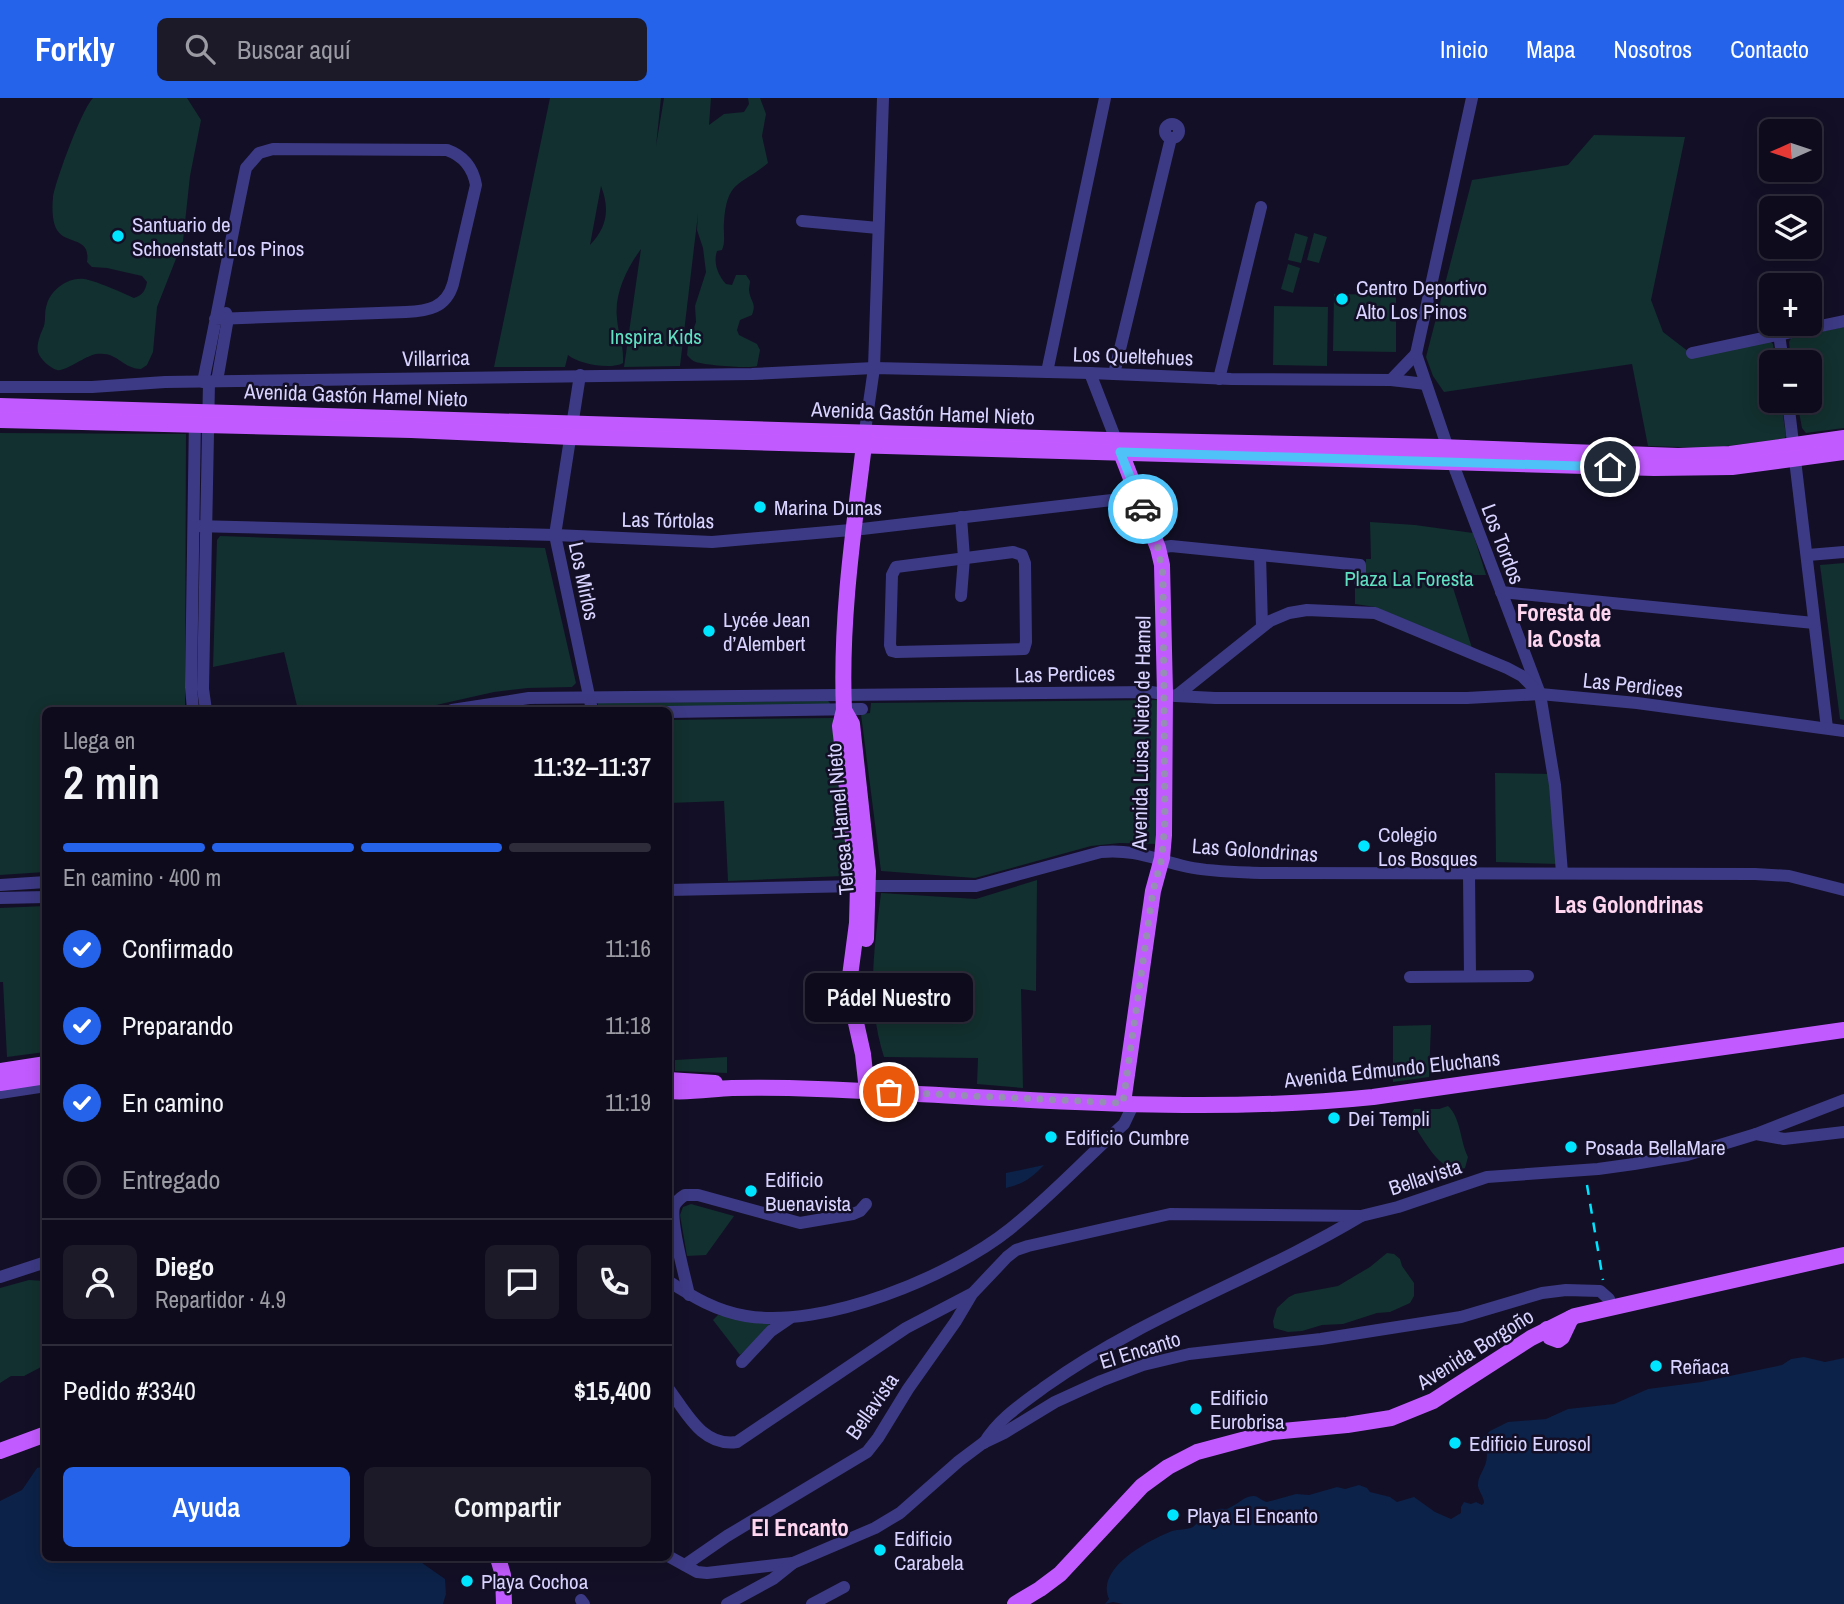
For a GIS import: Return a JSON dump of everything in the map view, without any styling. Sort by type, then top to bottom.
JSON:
[{"type":"main road","name":"Avenida Gastón Hamel Nieto","points":[[0,406],[411,430],[572,430],[1450,454],[1678,456],[1844,452]]},
{"type":"main road","name":"Avenida Gastón Hamel Nieto","points":[[0,420],[202,419]]},
{"type":"main road","name":"Teresa Hamel Nieto","points":[[865,438],[852,530],[844,703],[840,726],[864,886],[850,986],[852,1007],[872,1091]]},
{"type":"main road","name":"Avenida Gastón Hamel Nieto","points":[[1795,452],[1844,438]]},
{"type":"main road","name":"Avenida Luisa Nieto de Hamel","points":[[1118,446],[1158,548],[1163,582],[1170,695],[1162,858],[1153,891],[1128,1103]]},
{"type":"main road","name":"Avenida Edmundo Eluchans","points":[[672,1091],[731,1088],[872,1091],[1128,1103],[1284,1103],[1373,1097],[1844,1030]]},
{"type":"main road","points":[[0,1071],[42,1065]]},
{"type":"main road","points":[[0,1083],[42,1077]]},
{"type":"main road","name":"Avenida Edmundo Eluchans","points":[[672,1080],[713,1083],[731,1088]]},
{"type":"main road","name":"Avenida Borgoño","points":[[1015,1604],[1060,1574],[1142,1486],[1182,1459],[1221,1444],[1272,1432],[1377,1421],[1406,1413],[1441,1396],[1547,1329],[1571,1318],[1844,1255]]},
{"type":"main road","points":[[0,1451],[42,1435]]},
{"type":"main road","points":[[499,1561],[503,1575],[504,1604]]},
{"type":"street","points":[[865,438],[874,368],[883,98]]},
{"type":"street","points":[[1047,372],[1105,98]]},
{"type":"street","points":[[1391,380],[1416,354],[1472,98]]},
{"type":"street","points":[[1114,374],[1171,138]]},
{"type":"street","points":[[193,707],[194,526],[202,419],[222,318],[221,292],[246,168],[259,153],[273,149],[447,150],[460,156],[472,170],[476,186],[453,284],[448,297],[436,308],[419,312],[222,318]]},
{"type":"street","points":[[1219,379],[1261,207]]},
{"type":"street","points":[[802,221],[878,228]]},
{"type":"street","points":[[1822,325],[1844,321]]},
{"type":"street","points":[[1692,353],[1770,336]]},
{"type":"street","name":"Los Tordos","points":[[1416,354],[1450,454],[1540,694],[1554,775],[1562,873]]},
{"type":"street","name":"Los Queltehues","points":[[874,368],[1219,379],[1391,380],[1426,384]]},
{"type":"street","name":"Villarrica","points":[[0,387],[92,387],[164,382],[751,374],[874,368]]},
{"type":"street","name":"Avenida Luisa Nieto de Hamel","points":[[1090,373],[1118,446]]},
{"type":"street","name":"Los Mirlos","points":[[580,375],[555,535],[591,705]]},
{"type":"street","points":[[1790,413],[1827,728]]},
{"type":"street","points":[[202,419],[208,526],[203,689],[206,707]]},
{"type":"street","name":"Las Tórtolas","points":[[194,526],[555,535],[712,542],[852,530],[1138,497]]},
{"type":"street","points":[[961,517],[964,558],[961,596]]},
{"type":"street","points":[[1158,548],[1171,546],[1360,565],[1360,582]]},
{"type":"street","points":[[1013,552],[1022,555],[1025,563],[1024,649],[894,652],[890,645],[892,575],[896,567],[964,558],[1013,552]]},
{"type":"street","points":[[1808,555],[1844,552]]},
{"type":"street","points":[[1260,555],[1262,626]]},
{"type":"street","points":[[1501,592],[1814,623]]},
{"type":"street","points":[[1170,695],[1262,626],[1279,616],[1298,611],[1376,613],[1515,672],[1540,694]]},
{"type":"street","name":"Las Perdices","points":[[472,707],[530,698],[591,705],[844,703],[1170,695],[1467,698],[1540,694],[1650,705],[1844,731]]},
{"type":"street","name":"Las Perdices","points":[[672,712],[844,703],[862,709]]},
{"type":"street","name":"Las Golondrinas","points":[[672,890],[984,885],[1110,852],[1140,853],[1199,869],[1261,873],[1755,874],[1789,876],[1844,890]]},
{"type":"street","points":[[1468,873],[1470,976]]},
{"type":"street","points":[[0,885],[42,882]]},
{"type":"street","points":[[0,898],[42,897]]},
{"type":"street","points":[[1410,976],[1528,976]]},
{"type":"street","points":[[0,1093],[42,1087]]},
{"type":"street","points":[[1756,1134],[1844,1100]]},
{"type":"street","points":[[672,1284],[707,1304],[734,1314],[762,1318],[790,1318],[865,1301],[913,1284],[955,1264],[1010,1229],[1124,1124],[1131,1113],[1128,1103]]},
{"type":"street","name":"Bellavista","points":[[685,1565],[727,1536],[867,1452],[972,1294],[1016,1250],[1170,1214],[1361,1216],[1398,1207],[1487,1177],[1634,1164],[1687,1155],[1756,1134],[1784,1139],[1844,1132]]},
{"type":"street","points":[[689,1295],[674,1213],[675,1204],[685,1195],[694,1194],[800,1223],[853,1214],[866,1204]]},
{"type":"street","points":[[983,1443],[1003,1417],[1077,1364],[1129,1333],[1328,1236],[1361,1216]]},
{"type":"street","points":[[1010,1229],[1016,1250]]},
{"type":"street","points":[[0,1277],[42,1263]]},
{"type":"street","name":"El Encanto","points":[[727,1604],[772,1579],[793,1563],[875,1528],[900,1513],[983,1443],[1055,1402],[1143,1365],[1189,1354],[1321,1339],[1461,1317],[1531,1295],[1553,1291],[1600,1291],[1609,1298],[1611,1307]]},
{"type":"street","points":[[672,1393],[705,1434],[723,1443],[737,1442],[906,1328],[972,1294]]},
{"type":"street","points":[[742,1362],[771,1331],[790,1318]]},
{"type":"street","points":[[672,1558],[696,1572],[706,1573],[793,1563]]},
{"type":"street","points":[[812,1604],[844,1587]]},
{"type":"green space","name":"Santuario de Schoenstatt Los Pinos","points":[[93,98],[187,98],[201,120],[190,176],[183,241],[157,307],[153,352],[147,365],[141,369],[129,366],[110,355],[96,354],[65,369],[57,370],[46,363],[38,352],[47,304],[52,294],[61,286],[72,280],[84,279],[134,298],[143,292],[147,282],[142,276],[92,267],[87,262],[87,254],[82,244],[61,235],[54,223],[53,198],[59,177],[76,130]]},
{"type":"green space","name":"Inspira Kids","points":[[550,98],[661,98],[656,146],[664,98],[711,98],[709,125],[724,114],[744,112],[749,104],[748,98],[760,98],[766,114],[762,136],[768,163],[732,190],[726,208],[723,247],[717,251],[716,260],[719,273],[726,284],[732,285],[736,275],[746,275],[750,281],[749,290],[754,305],[752,315],[740,320],[737,330],[739,335],[757,344],[760,350],[757,366],[737,367],[695,362],[687,355],[696,322],[695,306],[706,272],[697,230],[698,214],[680,366],[624,367],[641,249],[626,273],[618,300],[617,318],[623,363],[611,366],[595,365],[568,355],[565,367],[494,367]],"holes":[[[601,186],[605,218],[600,232],[590,245]]]},
{"type":"green space","points":[[1594,135],[1685,137],[1651,300],[1663,332],[1693,355],[1769,340],[1773,344],[1774,350],[1759,350],[1759,413],[1783,413],[1786,436],[1784,439],[1710,448],[1648,446],[1632,364],[1444,392],[1433,376],[1426,357],[1472,180],[1568,165]]},
{"type":"green space","points":[[1295,233],[1308,237],[1301,263],[1288,260]]},
{"type":"green space","points":[[1314,233],[1327,237],[1319,263],[1307,260]]},
{"type":"green space","points":[[1288,264],[1300,268],[1293,293],[1281,289]]},
{"type":"green space","points":[[1334,294],[1396,295],[1396,352],[1333,351]]},
{"type":"green space","points":[[1274,306],[1328,307],[1327,366],[1273,365]]},
{"type":"green space","points":[[1844,327],[1844,428],[1806,433],[1802,428],[1799,413],[1822,413],[1822,350],[1790,350],[1789,342],[1791,338],[1801,336],[1822,336],[1822,332]]},
{"type":"green space","points":[[0,433],[186,434],[185,707],[42,707],[42,872],[0,875]]},
{"type":"green space","name":"Plaza La Foresta","points":[[1370,522],[1473,533],[1486,575],[1449,575],[1472,648],[1375,607],[1355,604],[1355,586],[1365,585],[1366,559],[1371,559]]},
{"type":"green space","points":[[220,536],[545,548],[576,683],[572,687],[494,692],[427,707],[297,707],[284,652],[213,667],[217,540]]},
{"type":"green space","points":[[1844,563],[1844,720],[1840,719],[1820,565]]},
{"type":"green space","points":[[1158,700],[1157,844],[1120,843],[1091,846],[975,878],[881,871],[861,714],[870,713],[871,703]]},
{"type":"green space","points":[[828,701],[828,706],[598,705],[598,703]]},
{"type":"green space","points":[[833,718],[849,870],[843,876],[728,881],[724,801],[672,803],[672,720]]},
{"type":"green space","points":[[1495,773],[1552,774],[1558,864],[1496,862]]},
{"type":"green space","points":[[1037,880],[1036,991],[1021,989],[1023,1088],[977,1084],[978,1058],[884,1057],[878,1036],[873,995],[874,955],[881,893],[976,899]]},
{"type":"green space","points":[[42,906],[42,1052],[7,1057],[3,982],[0,982],[0,908]]},
{"type":"green space","points":[[1431,1025],[1429,1077],[1393,1082],[1393,1026]]},
{"type":"green space","points":[[727,1057],[727,1073],[675,1071],[675,1060]]},
{"type":"green space","points":[[1448,1106],[1458,1123],[1468,1157],[1465,1168],[1447,1167],[1439,1161],[1409,1118],[1414,1109],[1439,1109]]},
{"type":"green space","points":[[691,1204],[734,1216],[706,1255],[687,1256],[680,1215],[683,1207]]},
{"type":"green space","points":[[1387,1253],[1400,1259],[1414,1283],[1414,1296],[1410,1303],[1390,1312],[1377,1313],[1343,1324],[1288,1332],[1274,1328],[1277,1308],[1289,1297],[1338,1286],[1370,1267]]},
{"type":"green space","points":[[29,1280],[42,1281],[42,1367],[24,1376],[11,1376],[0,1383],[0,1288]]},
{"type":"green space","points":[[718,1315],[767,1322],[771,1326],[740,1355],[713,1320]]},
{"type":"water","points":[[1044,1165],[1027,1180],[1006,1188],[1006,1173]]},
{"type":"water","points":[[1804,1357],[1825,1362],[1844,1358],[1844,1604],[1105,1604],[1109,1599],[1107,1588],[1110,1577],[1117,1566],[1138,1548],[1172,1531],[1193,1527],[1212,1512],[1228,1509],[1247,1497],[1255,1496],[1267,1502],[1296,1494],[1309,1495],[1337,1487],[1345,1489],[1359,1485],[1397,1502],[1414,1497],[1435,1512],[1451,1519],[1461,1513],[1464,1502],[1484,1503],[1478,1481],[1486,1464],[1487,1452],[1485,1444],[1479,1441],[1490,1431],[1508,1422],[1546,1419],[1568,1409],[1614,1404],[1648,1389],[1701,1382],[1782,1365],[1791,1359]]},
{"type":"water","points":[[42,1467],[42,1561],[419,1561],[445,1579],[446,1594],[443,1604],[0,1604],[0,1501],[22,1490],[37,1468]]},
{"type":"railway","points":[[1587,1185],[1603,1280]]},
{"type":"way so far","points":[[889,1092],[1123,1103],[1153,891],[1162,858],[1165,821],[1163,574],[1158,548],[1143,509]]},
{"type":"place","name":"Santuario de Schoenstatt Los Pinos","points":[[118,236]]},
{"type":"place","name":"Centro Deportivo Alto Los Pinos","points":[[1342,299]]},
{"type":"place","name":"Marina Dunas","points":[[760,507]]},
{"type":"place","name":"Lycée Jean d’Alembert","points":[[709,631]]},
{"type":"place","name":"Colegio Los Bosques","points":[[1364,846]]},
{"type":"place","name":"Pádel Nuestro","points":[[889,1092]]},
{"type":"place","name":"Dei Templi","points":[[1334,1118]]},
{"type":"place","name":"Edificio Cumbre","points":[[1051,1137]]},
{"type":"place","name":"Posada BellaMare","points":[[1571,1147]]},
{"type":"place","name":"Edificio Buenavista","points":[[751,1191]]},
{"type":"place","name":"Reñaca","points":[[1656,1366]]},
{"type":"place","name":"Edificio Eurobrisa","points":[[1196,1409]]},
{"type":"place","name":"Edificio Eurosol","points":[[1455,1443]]},
{"type":"place","name":"Playa El Encanto","points":[[1173,1515]]},
{"type":"place","name":"Edificio Carabela","points":[[880,1550]]},
{"type":"place","name":"Playa Cochoa","points":[[467,1581]]},
{"type":"district","name":"Foresta de la Costa","points":[[1564,625]]},
{"type":"district","name":"Las Golondrinas","points":[[1629,904]]},
{"type":"district","name":"El Encanto","points":[[800,1527]]},
{"type":"route","points":[[1143,509],[1120,452],[1610,467]]}]
